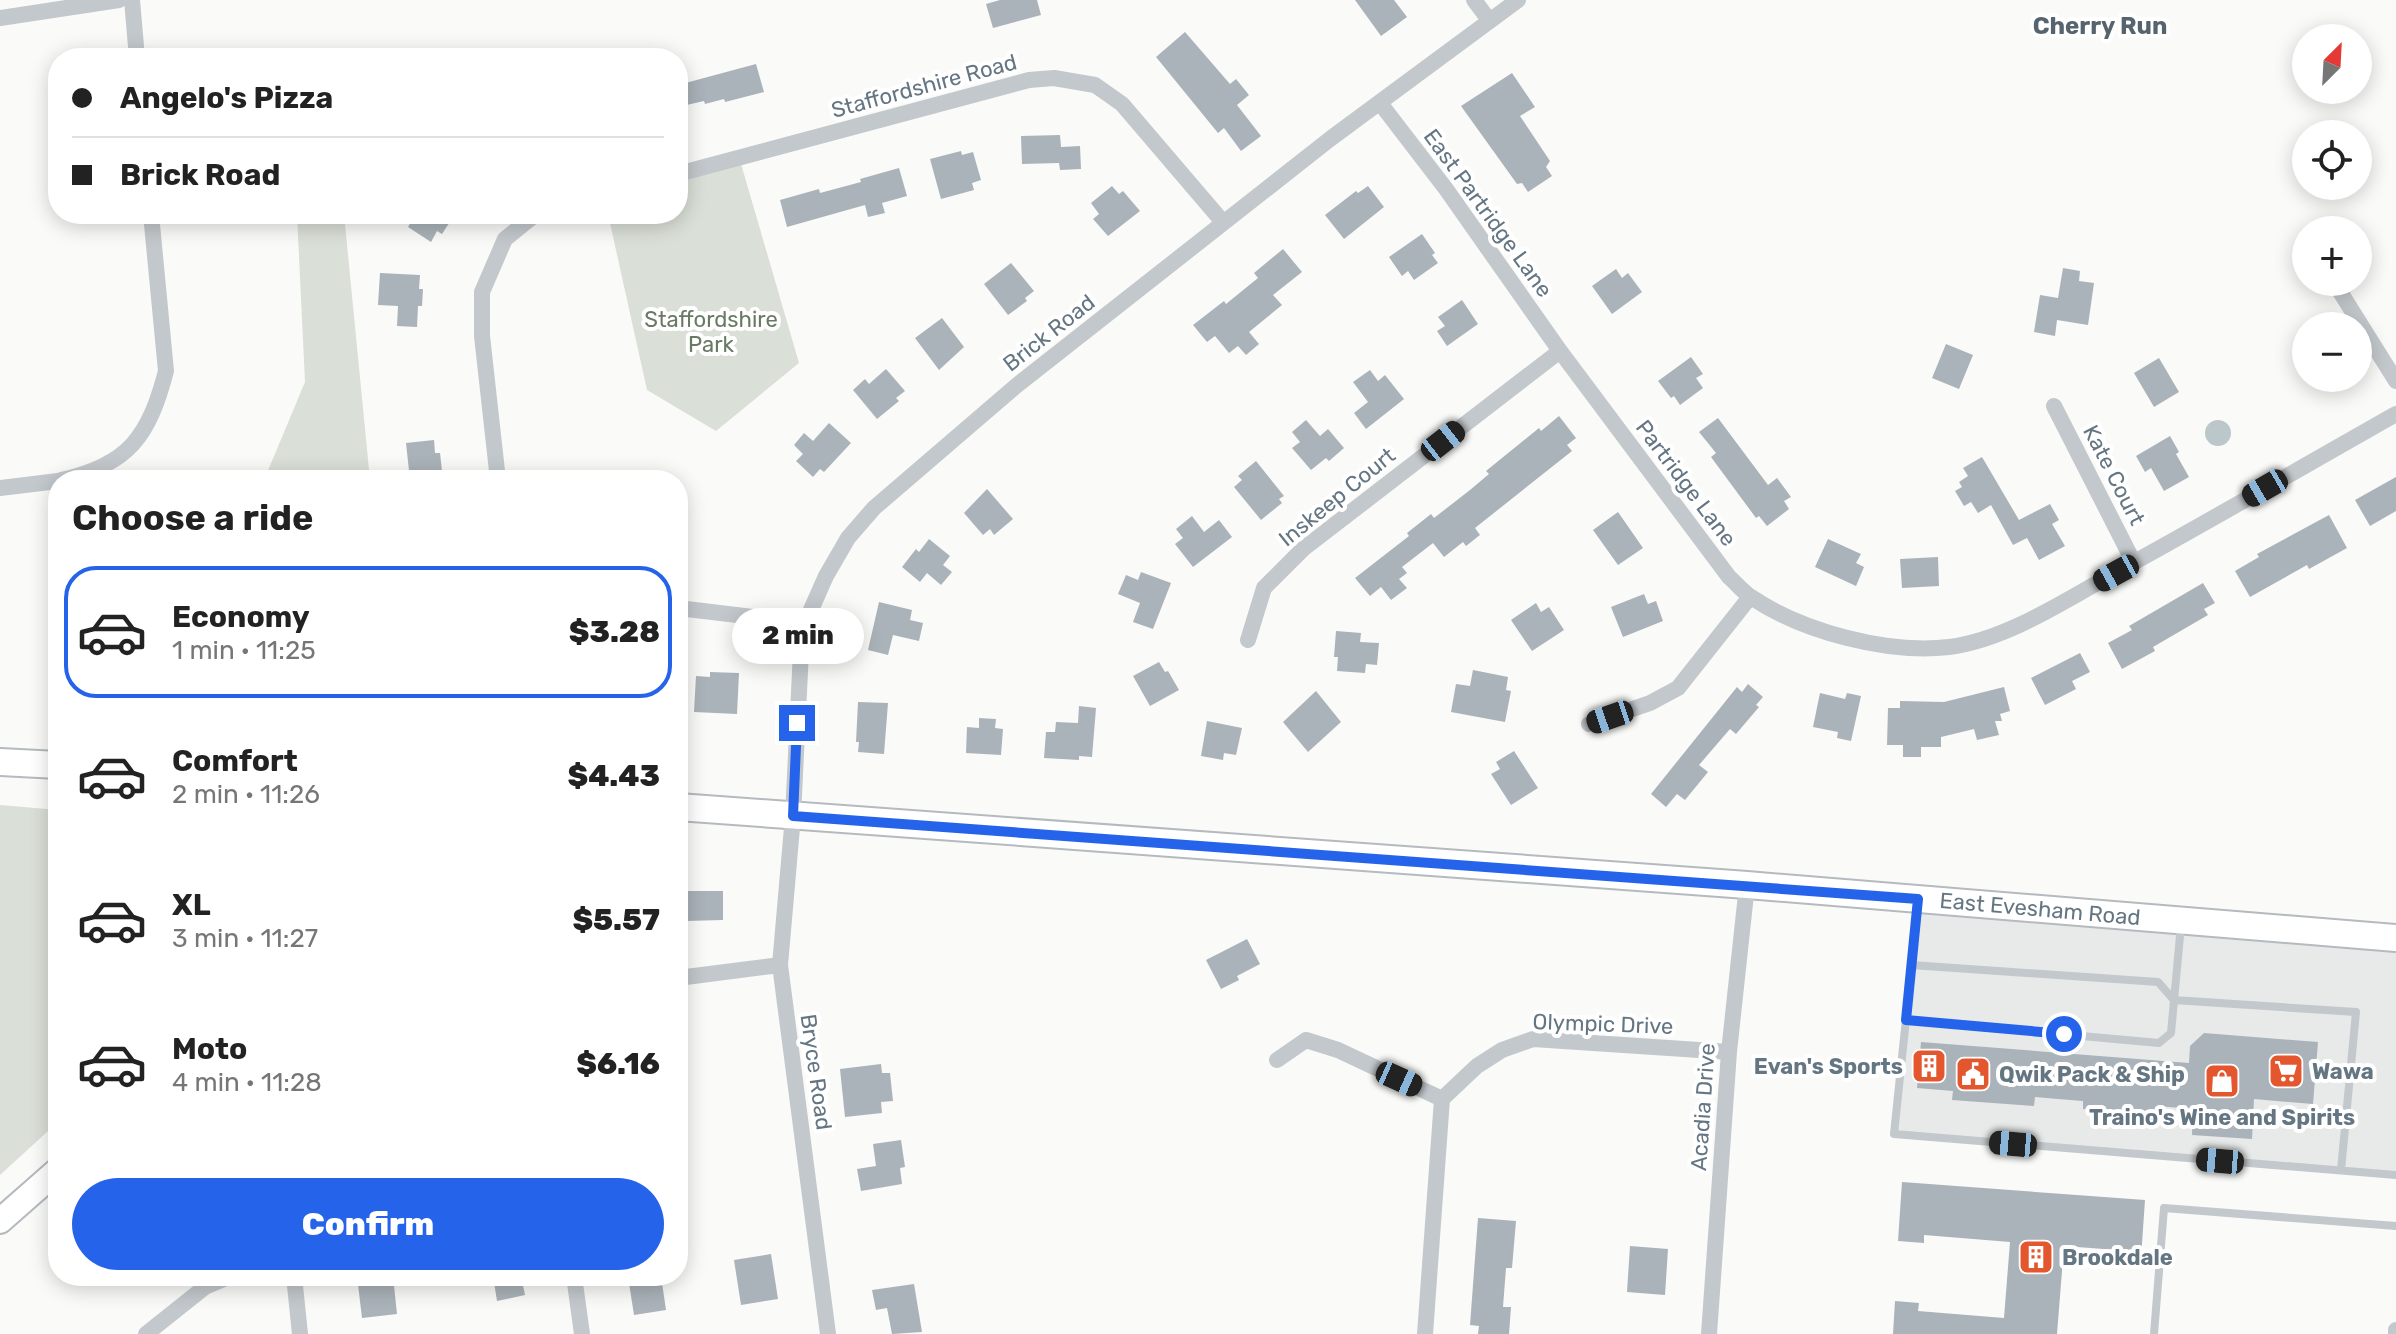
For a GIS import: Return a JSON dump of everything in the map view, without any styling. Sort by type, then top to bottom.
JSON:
[{"type":"main road","points":[[0,762],[48,764]]},
{"type":"main road","name":"East Evesham Road","points":[[688,808],[1747,885],[2396,938]]},
{"type":"main road","points":[[0,1221],[48,1179]]},
{"type":"street","points":[[0,18],[119,0]]},
{"type":"street","points":[[132,0],[136,48]]},
{"type":"street","points":[[1474,0],[1489,20]]},
{"type":"street","name":"Brick Road","points":[[793,816],[804,623],[848,538],[874,508],[1016,386],[1222,221],[1518,0]]},
{"type":"street","name":"Staffordshire Road","points":[[688,171],[1029,80],[1073,80],[1095,85],[1122,104],[1222,221]]},
{"type":"street","name":"East Partridge Lane","points":[[1380,103],[1446,189],[1560,351]]},
{"type":"street","points":[[98,470],[115,461],[132,445],[160,393],[166,371],[152,224]]},
{"type":"street","points":[[497,470],[482,336],[482,292],[505,239],[524,224]]},
{"type":"street","points":[[2343,296],[2396,381]]},
{"type":"street","name":"Partridge Lane","points":[[1560,351],[1729,577],[1750,597],[1796,620],[1853,641],[1907,650],[1951,647],[2014,627],[2134,563]]},
{"type":"street","name":"Inskeep Court","points":[[1248,640],[1264,588],[1303,549],[1560,351]]},
{"type":"street","name":"Kate Court","points":[[2054,406],[2134,563]]},
{"type":"street","points":[[2134,563],[2396,414]]},
{"type":"street","points":[[0,488],[48,482]]},
{"type":"street","points":[[1589,724],[1650,703],[1678,688],[1750,597]]},
{"type":"street","points":[[688,609],[804,623]]},
{"type":"street","name":"Bryce Road","points":[[793,816],[780,965],[828,1334]]},
{"type":"street","name":"Acadia Drive","points":[[1709,1334],[1729,1052],[1747,885]]},
{"type":"street","points":[[688,977],[780,965]]},
{"type":"street","name":"Olympic Drive","points":[[1442,1099],[1477,1066],[1502,1050],[1533,1039],[1729,1052]]},
{"type":"street","points":[[1277,1060],[1306,1040],[1338,1050],[1442,1099],[1425,1334]]},
{"type":"street","points":[[146,1334],[207,1286]]},
{"type":"street","points":[[295,1286],[300,1334]]},
{"type":"street","points":[[575,1286],[582,1334]]},
{"type":"lane","points":[[1918,899],[1894,1134],[2396,1175]]},
{"type":"lane","points":[[1906,1020],[2159,1043],[2171,1033],[2181,920]]},
{"type":"lane","points":[[1911,965],[2158,982],[2174,1000],[2356,1012],[2341,1170]]},
{"type":"lane","points":[[2154,1334],[2164,1208],[2396,1226]]},
{"type":"shaded area","points":[[2218,420],[2227,424],[2231,433],[2227,442],[2218,446],[2209,442],[2205,433],[2209,424]]},
{"type":"shaded area","points":[[1918,899],[2396,938],[2396,1175],[1894,1134]]},
{"type":"green space","name":"Staffordshire Park","points":[[739,157],[799,363],[716,431],[647,390],[610,224],[688,224],[688,171]]},
{"type":"green space","points":[[297,224],[345,224],[369,470],[268,470],[305,382]]},
{"type":"green space","points":[[0,805],[48,809],[48,1131],[0,1175]]},
{"type":"building","points":[[1000,0],[1037,0],[1041,15],[993,28],[986,4]]},
{"type":"building","points":[[1355,0],[1394,0],[1407,17],[1381,36]]},
{"type":"building","points":[[1185,32],[1230,84],[1236,79],[1249,95],[1237,105],[1261,136],[1241,151],[1224,128],[1218,133],[1156,57]]},
{"type":"building","points":[[756,64],[764,92],[725,102],[724,99],[688,105],[688,82]]},
{"type":"building","points":[[1512,73],[1535,107],[1520,116],[1550,161],[1546,167],[1552,176],[1528,192],[1522,183],[1517,184],[1461,106]]},
{"type":"building","points":[[1060,135],[1061,147],[1080,146],[1081,169],[1060,170],[1059,163],[1022,164],[1021,136]]},
{"type":"building","points":[[961,151],[962,155],[973,152],[981,180],[972,183],[974,190],[941,199],[930,159]]},
{"type":"building","points":[[899,168],[907,196],[882,203],[885,213],[868,217],[865,205],[787,227],[780,200],[861,182],[860,179]]},
{"type":"building","points":[[1112,186],[1119,194],[1123,191],[1140,211],[1108,236],[1093,219],[1099,214],[1091,203]]},
{"type":"building","points":[[1368,186],[1384,207],[1344,239],[1325,215],[1356,191],[1358,193]]},
{"type":"building","points":[[410,224],[448,224],[442,234],[437,231],[431,242],[408,227]]},
{"type":"building","points":[[1422,234],[1438,263],[1414,280],[1408,271],[1402,276],[1389,257]]},
{"type":"building","points":[[1283,249],[1302,272],[1273,295],[1282,305],[1249,332],[1259,344],[1246,355],[1238,346],[1229,353],[1215,336],[1207,342],[1193,325],[1258,278],[1254,273]]},
{"type":"building","points":[[1011,263],[1034,291],[1025,298],[1027,301],[1008,315],[984,284]]},
{"type":"building","points":[[2063,268],[2080,271],[2079,281],[2094,283],[2088,325],[2057,320],[2055,336],[2034,332],[2040,295],[2058,298]]},
{"type":"building","points":[[1616,269],[1622,278],[1628,273],[1642,292],[1612,314],[1592,286]]},
{"type":"building","points":[[380,273],[420,275],[419,289],[423,289],[417,327],[397,326],[398,306],[378,305]]},
{"type":"building","points":[[1462,300],[1478,324],[1447,346],[1437,331],[1445,326],[1438,317]]},
{"type":"building","points":[[942,318],[964,347],[939,370],[915,338]]},
{"type":"building","points":[[1946,344],[1973,355],[1959,389],[1932,378]]},
{"type":"building","points":[[1691,357],[1703,374],[1696,378],[1703,388],[1680,405],[1658,381]]},
{"type":"building","points":[[2159,358],[2179,392],[2154,407],[2134,373]]},
{"type":"building","points":[[886,369],[905,391],[896,398],[899,401],[877,419],[853,390],[865,379],[869,384]]},
{"type":"building","points":[[1370,370],[1378,381],[1385,375],[1404,399],[1366,429],[1354,413],[1368,402],[1353,382]]},
{"type":"building","points":[[1559,416],[1576,438],[1567,445],[1572,451],[1475,528],[1480,535],[1466,546],[1463,542],[1444,557],[1433,543],[1402,567],[1407,573],[1399,579],[1407,588],[1391,600],[1381,587],[1370,596],[1355,578],[1409,536],[1407,533],[1431,514],[1434,518],[1470,490],[1489,474],[1486,471],[1539,428],[1541,431]]},
{"type":"building","points":[[1718,418],[1768,485],[1777,478],[1791,497],[1784,501],[1789,509],[1767,526],[1759,516],[1756,518],[1711,457],[1716,453],[1699,432]]},
{"type":"building","points":[[1306,420],[1320,436],[1328,429],[1344,448],[1329,461],[1326,458],[1311,470],[1292,448],[1300,442],[1292,432]]},
{"type":"building","points":[[829,423],[851,443],[824,472],[820,469],[813,477],[796,461],[803,454],[794,445],[804,433],[813,441]]},
{"type":"building","points":[[2170,436],[2189,477],[2164,491],[2151,468],[2145,472],[2136,456]]},
{"type":"building","points":[[434,440],[435,453],[440,453],[442,470],[409,470],[406,443]]},
{"type":"building","points":[[1982,457],[2019,520],[2050,504],[2059,520],[2052,524],[2065,546],[2039,560],[2027,538],[2013,545],[1991,505],[1978,513],[1971,502],[1964,506],[1955,491],[1962,487],[1959,482],[1968,476],[1963,468]]},
{"type":"building","points":[[1256,461],[1284,496],[1279,499],[1282,503],[1261,520],[1234,487],[1242,480],[1238,476]]},
{"type":"building","points":[[2396,477],[2396,511],[2370,526],[2355,500]]},
{"type":"building","points":[[987,489],[1013,519],[994,535],[990,529],[983,535],[964,513]]},
{"type":"building","points":[[1618,512],[1643,548],[1618,565],[1593,530]]},
{"type":"building","points":[[2329,515],[2347,548],[2309,569],[2307,565],[2250,597],[2235,571],[2259,557],[2257,554]]},
{"type":"building","points":[[1192,516],[1204,532],[1219,520],[1232,537],[1193,567],[1175,544],[1183,538],[1176,529]]},
{"type":"building","points":[[929,539],[950,556],[943,565],[952,572],[941,585],[927,573],[920,582],[902,567],[916,549],[919,552]]},
{"type":"building","points":[[1828,539],[1861,554],[1856,563],[1864,567],[1856,586],[1815,567]]},
{"type":"building","points":[[1938,557],[1939,586],[1902,588],[1900,559]]},
{"type":"building","points":[[1141,572],[1171,583],[1153,629],[1133,622],[1140,603],[1118,594],[1126,575],[1138,580]]},
{"type":"building","points":[[2203,583],[2215,603],[2204,609],[2208,615],[2122,669],[2108,643],[2132,630],[2129,626]]},
{"type":"building","points":[[1644,594],[1648,604],[1656,601],[1663,621],[1623,637],[1611,607]]},
{"type":"building","points":[[879,602],[912,610],[910,620],[923,623],[919,641],[893,635],[888,655],[868,650]]},
{"type":"building","points":[[1536,603],[1541,612],[1549,607],[1564,630],[1532,651],[1511,620]]},
{"type":"building","points":[[1336,631],[1361,633],[1360,642],[1379,643],[1377,665],[1366,664],[1365,673],[1337,671],[1338,657],[1334,657]]},
{"type":"building","points":[[2080,653],[2090,672],[2072,681],[2076,689],[2045,705],[2031,678]]},
{"type":"building","points":[[1159,662],[1179,690],[1150,706],[1133,676]]},
{"type":"building","points":[[1473,670],[1508,677],[1506,690],[1511,691],[1505,722],[1451,712],[1456,684],[1470,686]]},
{"type":"building","points":[[710,672],[739,673],[737,714],[694,712],[696,676],[710,677]]},
{"type":"building","points":[[1748,684],[1763,697],[1756,705],[1759,707],[1736,734],[1730,729],[1699,765],[1708,772],[1685,800],[1677,794],[1666,807],[1651,794],[1737,687],[1742,692]]},
{"type":"building","points":[[2004,687],[2010,711],[2000,714],[2002,721],[1995,721],[1999,735],[1977,740],[1974,729],[1941,737],[1941,747],[1921,747],[1921,757],[1903,757],[1903,745],[1887,745],[1888,708],[1900,708],[1900,701],[1944,702]]},
{"type":"building","points":[[1316,691],[1341,722],[1308,752],[1283,722]]},
{"type":"building","points":[[1820,693],[1845,699],[1847,693],[1861,696],[1851,741],[1837,738],[1838,732],[1813,727]]},
{"type":"building","points":[[858,702],[888,703],[884,754],[858,752]]},
{"type":"building","points":[[1079,706],[1096,708],[1092,757],[1079,756],[1079,760],[1044,758],[1046,732],[1055,732],[1056,722],[1078,723]]},
{"type":"building","points":[[979,718],[996,719],[995,728],[1003,729],[1001,755],[966,753],[967,727],[979,728]]},
{"type":"building","points":[[1207,721],[1242,728],[1236,755],[1224,753],[1223,760],[1201,756]]},
{"type":"building","points":[[1514,751],[1538,788],[1511,805],[1491,774],[1500,769],[1496,762]]},
{"type":"building","points":[[688,891],[723,891],[723,920],[688,921]]},
{"type":"building","points":[[1247,939],[1260,964],[1221,989],[1206,960]]},
{"type":"building","points":[[2204,1033],[2318,1042],[2313,1104],[2254,1099],[2252,1139],[2192,1135],[2193,1109],[2157,1106],[2156,1114],[2083,1109],[2083,1101],[2035,1097],[2034,1106],[1952,1100],[1953,1091],[1917,1088],[1921,1042],[2189,1063],[2190,1046]]},
{"type":"building","points":[[881,1064],[882,1073],[890,1073],[893,1101],[881,1102],[882,1113],[845,1117],[840,1069]]},
{"type":"building","points":[[901,1140],[905,1167],[900,1168],[902,1184],[861,1191],[857,1169],[876,1166],[873,1144]]},
{"type":"building","name":"Brookdale","points":[[1902,1182],[2145,1200],[2141,1258],[2116,1256],[2117,1250],[2064,1246],[2057,1334],[1893,1334],[1895,1301],[1919,1303],[1918,1311],[2004,1318],[2010,1242],[1924,1235],[1924,1243],[1898,1241]]},
{"type":"building","points":[[1478,1218],[1516,1221],[1512,1268],[1506,1268],[1503,1307],[1511,1307],[1509,1334],[1478,1334],[1479,1326],[1470,1325]]},
{"type":"building","points":[[1630,1246],[1668,1249],[1665,1295],[1627,1292]]},
{"type":"building","points":[[771,1254],[778,1299],[741,1305],[734,1260]]},
{"type":"building","points":[[914,1284],[922,1332],[892,1334],[887,1308],[876,1310],[872,1290]]},
{"type":"building","points":[[358,1286],[394,1286],[397,1314],[362,1318]]},
{"type":"building","points":[[495,1286],[523,1286],[525,1295],[497,1301]]},
{"type":"building","points":[[629,1286],[662,1286],[666,1310],[634,1315]]},
{"type":"place","name":"Evan's Sports","points":[[1929,1066]]},
{"type":"place","name":"Wawa","points":[[2286,1071]]},
{"type":"place","name":"Qwik Pack & Ship","points":[[1973,1074]]},
{"type":"place","name":"Traino's Wine and Spirits","points":[[2222,1081]]},
{"type":"place","name":"Brookdale","points":[[2036,1257]]},
{"type":"district","name":"Cherry Run","points":[[2100,26]]},
{"type":"route","points":[[797,723],[793,816],[1918,899],[1906,1020],[2064,1034]]}]
